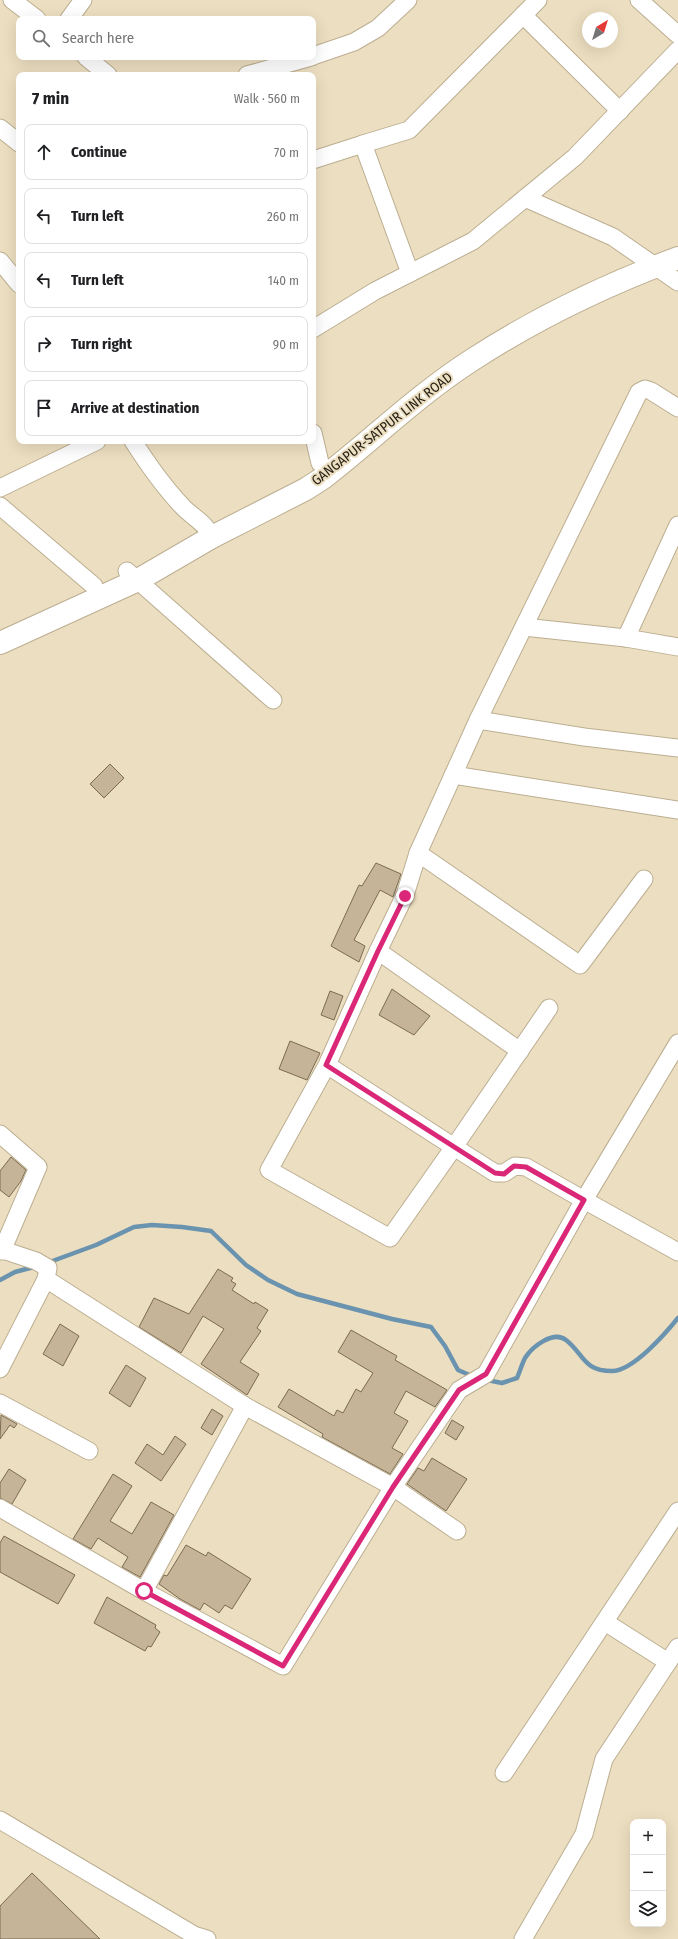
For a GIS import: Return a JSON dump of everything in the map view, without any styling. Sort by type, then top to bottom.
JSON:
[{"type":"main road","name":"GANGAPUR-SATPUR LINK ROAD","points":[[210,532],[306,489],[323,478],[443,380],[473,360],[678,243]]},
{"type":"main road","name":"GANGAPUR-SATPUR LINK ROAD","points":[[0,643],[132,576],[210,532],[298,478],[320,463],[408,391],[466,349],[558,296],[648,261],[678,258]]},
{"type":"main road","name":"GANGAPUR-SATPUR LINK ROAD","points":[[0,626],[94,586],[132,576]]},
{"type":"street","points":[[12,0],[33,16]]},
{"type":"street","points":[[71,16],[83,0]]},
{"type":"street","points":[[316,55],[360,38],[378,28],[408,0]]},
{"type":"street","points":[[316,159],[409,130],[538,0]]},
{"type":"street","points":[[640,0],[678,35]]},
{"type":"street","points":[[523,15],[620,111]]},
{"type":"street","points":[[316,326],[374,291],[473,240],[575,157],[678,50]]},
{"type":"street","points":[[90,60],[104,72]]},
{"type":"street","points":[[258,72],[301,60]]},
{"type":"street","points":[[0,128],[16,141]]},
{"type":"street","points":[[363,144],[410,273]]},
{"type":"street","points":[[525,198],[613,237],[678,282]]},
{"type":"street","points":[[0,261],[16,280]]},
{"type":"street","points":[[549,1008],[390,1238],[269,1170],[326,1065],[405,896],[418,854],[478,720],[639,392],[645,389],[651,391],[678,408]]},
{"type":"street","points":[[0,488],[91,444]]},
{"type":"street","points":[[135,444],[142,456],[182,507],[210,532]]},
{"type":"street","points":[[316,444],[320,463]]},
{"type":"street","points":[[0,506],[94,586]]},
{"type":"street","points":[[626,638],[678,525]]},
{"type":"street","points":[[132,576],[273,700]]},
{"type":"street","points":[[524,627],[626,638],[678,647]]},
{"type":"street","points":[[478,720],[584,737],[678,748]]},
{"type":"street","points":[[453,776],[678,810]]},
{"type":"street","points":[[418,854],[580,965],[644,879]]},
{"type":"street","points":[[378,951],[520,1051]]},
{"type":"street","points":[[0,1508],[144,1591],[283,1666],[393,1487],[459,1390],[486,1374],[584,1200],[678,1043]]},
{"type":"street","points":[[326,1065],[495,1173],[504,1174],[514,1166],[526,1167],[678,1252]]},
{"type":"street","points":[[0,1134],[38,1167],[1,1250],[44,1270],[245,1406],[393,1487],[457,1531]]},
{"type":"street","points":[[0,1369],[44,1270]]},
{"type":"street","points":[[0,1403],[89,1451]]},
{"type":"street","points":[[144,1591],[245,1406]]},
{"type":"street","points":[[504,1773],[678,1511]]},
{"type":"street","points":[[605,1622],[668,1662]]},
{"type":"street","points":[[523,1939],[584,1834],[604,1759],[678,1647]]},
{"type":"street","points":[[0,1820],[194,1935],[207,1939]]},
{"type":"building","points":[[110,764],[124,778],[104,798],[90,784]]},
{"type":"building","points":[[376,863],[401,874],[393,897],[380,890],[354,940],[365,946],[359,962],[331,946],[359,885],[362,886]]},
{"type":"building","points":[[392,989],[430,1016],[414,1035],[379,1015]]},
{"type":"building","points":[[330,991],[343,996],[334,1020],[321,1015]]},
{"type":"building","points":[[290,1041],[320,1053],[307,1080],[279,1069]]},
{"type":"building","points":[[11,1157],[26,1170],[21,1181],[9,1197],[0,1190],[0,1171]]},
{"type":"building","points":[[218,1269],[233,1278],[231,1281],[236,1284],[232,1290],[254,1304],[255,1302],[268,1310],[257,1328],[261,1331],[240,1362],[259,1374],[247,1395],[201,1364],[224,1329],[203,1316],[181,1353],[139,1327],[154,1298],[189,1314]]},
{"type":"building","points":[[60,1324],[79,1336],[63,1366],[43,1354]]},
{"type":"building","points":[[351,1330],[397,1356],[395,1360],[447,1390],[435,1407],[406,1391],[394,1413],[408,1421],[392,1448],[403,1454],[390,1474],[322,1437],[323,1434],[278,1407],[289,1389],[334,1416],[337,1410],[343,1413],[356,1389],[361,1392],[373,1373],[338,1352]]},
{"type":"building","points":[[126,1365],[146,1378],[130,1407],[109,1393]]},
{"type":"building","points":[[212,1409],[223,1416],[212,1435],[201,1428]]},
{"type":"building","points":[[1,1415],[17,1424],[14,1428],[10,1425],[0,1439]]},
{"type":"building","points":[[452,1420],[464,1427],[456,1440],[445,1433]]},
{"type":"building","points":[[175,1436],[186,1444],[161,1481],[135,1463],[147,1444],[163,1455]]},
{"type":"building","points":[[432,1458],[467,1479],[446,1511],[407,1484],[418,1468],[424,1471]]},
{"type":"building","points":[[9,1469],[26,1480],[12,1504],[0,1498],[0,1483]]},
{"type":"building","points":[[113,1474],[132,1486],[110,1521],[132,1534],[151,1502],[174,1515],[140,1577],[122,1567],[128,1557],[98,1538],[91,1549],[73,1539]]},
{"type":"building","points":[[4,1536],[75,1575],[58,1604],[0,1572],[0,1543]]},
{"type":"building","points":[[186,1545],[206,1556],[208,1552],[251,1579],[232,1609],[225,1605],[219,1613],[204,1603],[200,1610],[180,1599],[159,1584],[164,1575],[167,1576]]},
{"type":"building","points":[[107,1597],[156,1625],[155,1628],[160,1632],[151,1647],[148,1646],[145,1651],[94,1623]]},
{"type":"building","points":[[32,1873],[100,1939],[0,1939],[0,1906]]},
{"type":"waterway","points":[[47,1263],[96,1245],[134,1227],[152,1225],[211,1231],[246,1265],[268,1280],[297,1294],[392,1319],[431,1327],[445,1346],[458,1370],[474,1377]]},
{"type":"waterway","points":[[0,1280],[15,1272],[34,1267]]},
{"type":"waterway","points":[[487,1380],[502,1383],[517,1378],[528,1354],[543,1341],[555,1337],[561,1337],[566,1340],[589,1365],[595,1368],[612,1371],[620,1369],[639,1358],[666,1333],[678,1318]]},
{"type":"route","points":[[144,1591],[283,1666],[393,1487],[459,1390],[486,1374],[584,1200],[526,1167],[514,1166],[504,1174],[495,1173],[326,1065],[405,896]]}]
